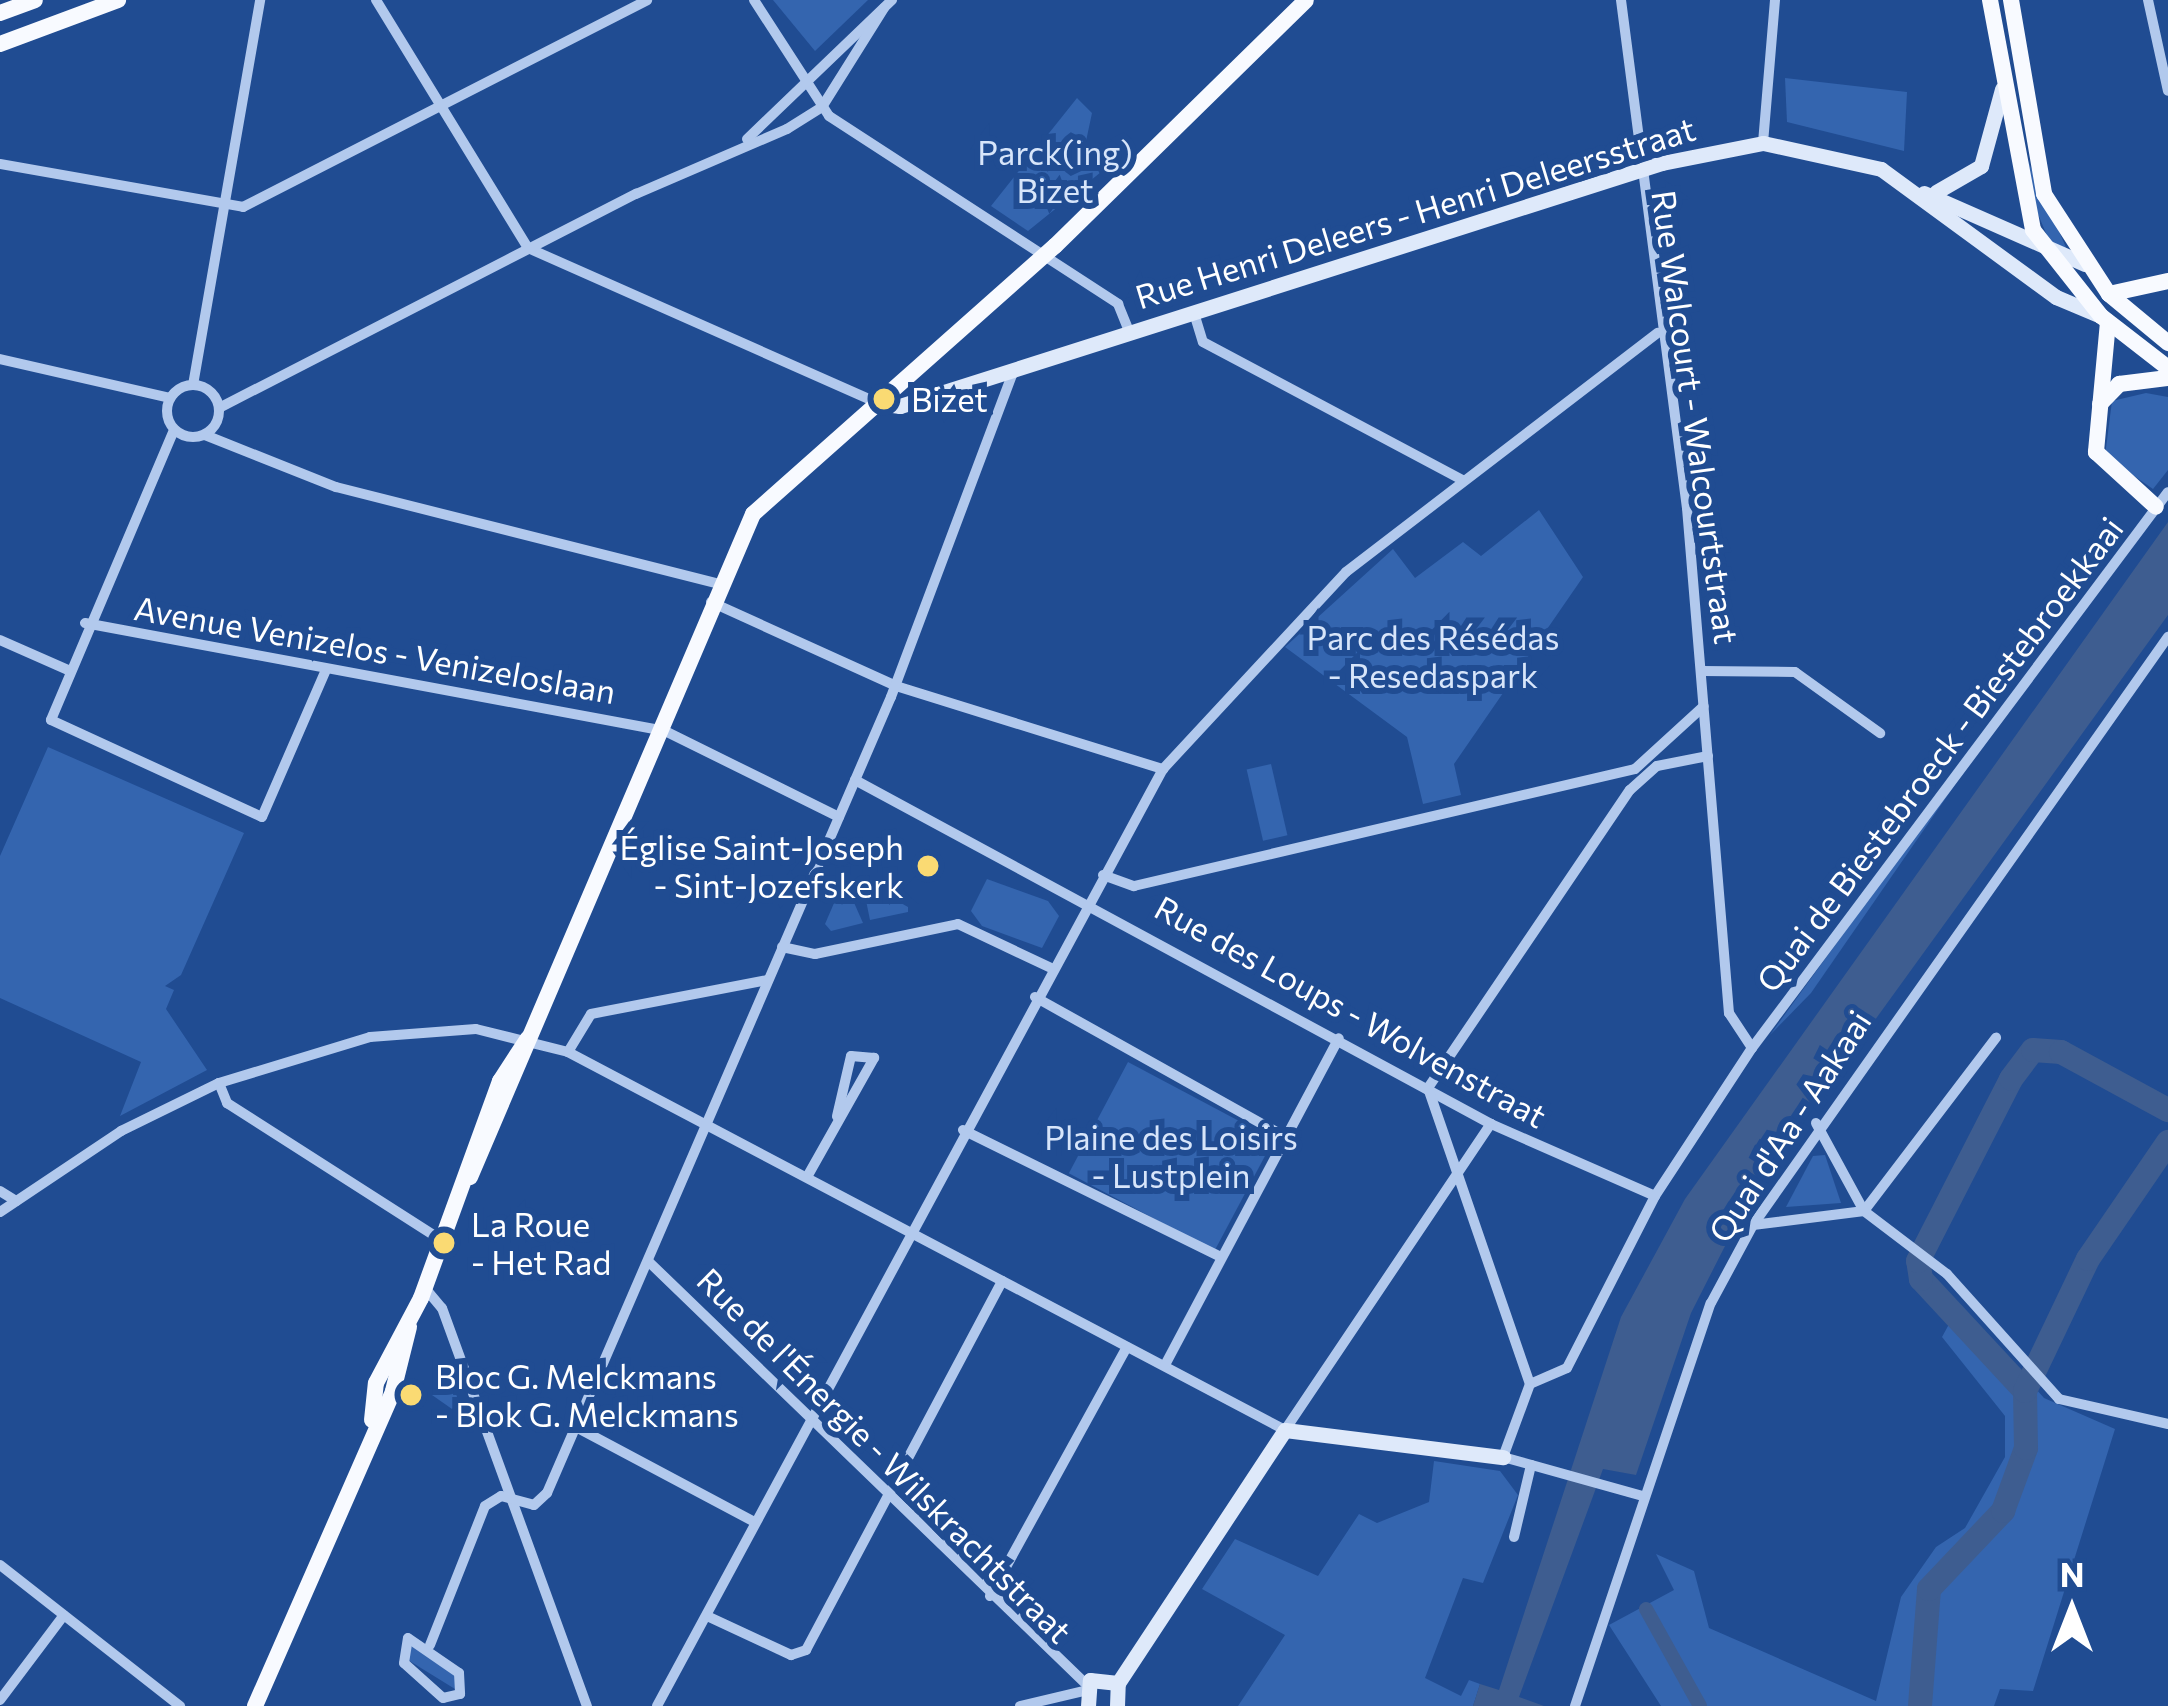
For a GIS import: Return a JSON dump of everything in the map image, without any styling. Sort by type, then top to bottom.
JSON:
[{"type":"main road","points":[[0,13],[35,0]]},
{"type":"main road","points":[[0,44],[118,0]]},
{"type":"main road","points":[[255,1706],[372,1420],[376,1383],[409,1328],[470,1178],[503,1120],[528,1038],[655,728],[715,583],[753,514],[1040,259],[1306,0]]},
{"type":"main road","points":[[1990,0],[2015,179],[2047,255],[2104,320],[2168,368]]},
{"type":"main road","points":[[2011,0],[2031,150],[2085,264],[2108,293],[2168,343]]},
{"type":"main road","points":[[2108,293],[2168,281]]},
{"type":"main road","points":[[2104,320],[2101,464],[2156,507]]},
{"type":"main road","points":[[2099,405],[2119,384],[2168,378]]},
{"type":"street","points":[[194,385],[260,0]]},
{"type":"street","points":[[376,0],[528,248],[878,403]]},
{"type":"street","points":[[0,164],[223,211],[647,0]]},
{"type":"street","points":[[754,0],[822,107],[1040,259],[1118,304],[1130,333]]},
{"type":"street","name":"Rue Walcourt - Walcourtstraat","points":[[1621,0],[1636,171],[1702,671],[1729,1013],[1753,1048]]},
{"type":"street","points":[[1763,143],[1774,0]]},
{"type":"street","points":[[2148,0],[2168,91]]},
{"type":"street","points":[[744,141],[888,4]]},
{"type":"street","points":[[205,435],[219,408],[528,248],[822,107],[888,4]]},
{"type":"street","points":[[1928,196],[1982,166],[2002,89]]},
{"type":"street","name":"Rue Henri Deleers - Henri Deleersstraat","points":[[878,403],[1014,370],[1636,171],[1763,143],[1845,156],[2047,255],[2085,264]]},
{"type":"street","name":"Rue Henri Deleers - Henri Deleersstraat","points":[[1928,196],[2104,320]]},
{"type":"street","points":[[1194,313],[1204,342],[1462,479]]},
{"type":"street","points":[[657,1706],[963,1130],[1162,769],[1244,670],[1462,479],[1658,333]]},
{"type":"street","points":[[0,359],[170,398],[194,385]]},
{"type":"street","points":[[430,1646],[485,1506],[509,1496],[542,1503],[896,686],[1014,370]]},
{"type":"street","points":[[194,385],[219,408]]},
{"type":"street","points":[[170,398],[174,430],[86,623],[51,720],[262,817],[326,670]]},
{"type":"street","points":[[174,430],[205,435],[373,498],[715,583]]},
{"type":"street","name":"Quai de Biestebroeck - Biestebroekkaai","points":[[1530,1384],[1567,1368],[1655,1196],[1753,1048],[2168,492]]},
{"type":"street","points":[[708,601],[896,686],[1162,769]]},
{"type":"street","name":"Avenue Venizelos - Venizeloslaan","points":[[86,623],[655,728],[839,817]]},
{"type":"street","name":"Quai d'Aa - Aakaai","points":[[1575,1706],[1712,1303],[1754,1225],[1816,1123],[2168,638]]},
{"type":"street","points":[[0,640],[68,670]]},
{"type":"street","points":[[1702,671],[1795,672],[1880,733]]},
{"type":"street","points":[[1503,1457],[1530,1384],[1428,1088],[1630,790],[1704,706]]},
{"type":"street","points":[[1103,875],[1134,886],[1655,763],[1708,756]]},
{"type":"street","points":[[1620,772],[1630,790]]},
{"type":"street","name":"Rue des Loups - Wolvenstraat","points":[[855,780],[1088,899],[1491,1124],[1655,1196]]},
{"type":"street","points":[[782,947],[815,954],[958,924],[1051,968]]},
{"type":"street","points":[[568,1052],[592,1014],[754,974],[768,980]]},
{"type":"street","points":[[1035,997],[1286,1137]]},
{"type":"street","points":[[0,1212],[219,1083],[370,1037],[476,1029],[528,1038],[568,1052],[1285,1430],[1503,1457],[1570,1471],[1643,1496]]},
{"type":"street","points":[[1165,1365],[1339,1038]]},
{"type":"street","points":[[1754,1225],[1864,1210],[1996,1038]]},
{"type":"street","points":[[807,1177],[837,1116],[851,1056],[874,1058],[856,1106],[837,1116]]},
{"type":"street","points":[[219,1083],[227,1102],[444,1242]]},
{"type":"street","points":[[1816,1123],[1864,1210],[1922,1256],[2045,1384],[2084,1410],[2168,1424]]},
{"type":"street","points":[[1117,1706],[1118,1683],[1458,1166],[1491,1124]]},
{"type":"street","points":[[963,1130],[1221,1257]]},
{"type":"street","points":[[0,1191],[16,1201]]},
{"type":"street","name":"Rue de l'Énergie - Wilskrachtstraat","points":[[648,1262],[889,1494],[1086,1694]]},
{"type":"street","points":[[706,1616],[800,1656],[1002,1281]]},
{"type":"street","points":[[425,1288],[439,1301],[587,1706]]},
{"type":"street","points":[[990,1596],[1127,1347]]},
{"type":"street","points":[[576,1427],[754,1522]]},
{"type":"street","points":[[1514,1537],[1531,1465]]},
{"type":"street","points":[[0,1565],[180,1706]]},
{"type":"street","points":[[0,1700],[64,1615]]},
{"type":"street","points":[[408,1638],[430,1646],[463,1677],[448,1702],[400,1658],[408,1638]]},
{"type":"street","points":[[1020,1706],[1086,1694],[1101,1675],[1118,1683]]},
{"type":"green space","points":[[773,0],[868,0],[815,51]]},
{"type":"green space","points":[[1997,0],[2025,154],[2068,252],[2051,245],[2027,188]]},
{"type":"green space","points":[[1785,78],[1907,92],[1904,151],[1787,122]]},
{"type":"green space","name":"Parck(ing) Bizet","points":[[1077,98],[1092,113],[1085,146],[1106,168],[1028,231],[991,206]]},
{"type":"green space","points":[[2146,393],[2168,397],[2168,470],[2153,489],[2105,456],[2112,401]]},
{"type":"green space","name":"Parc des Résédas - Resedaspark","points":[[1539,510],[1583,577],[1454,764],[1461,795],[1423,804],[1407,737],[1285,647],[1393,549],[1415,578],[1463,542],[1481,556]]},
{"type":"green space","points":[[1997,724],[1811,993],[1770,1035],[1962,770]]},
{"type":"green space","points":[[48,747],[244,833],[181,975],[165,986],[174,990],[166,1009],[207,1070],[120,1116],[141,1062],[0,998],[0,856]]},
{"type":"green space","points":[[1271,764],[1287,835],[1263,841],[1247,770]]},
{"type":"green space","points":[[987,879],[1048,901],[1059,916],[1042,948],[982,926],[971,911]]},
{"type":"green space","points":[[844,880],[863,923],[831,931],[825,924]]},
{"type":"green space","points":[[862,881],[908,907],[908,912],[870,920]]},
{"type":"green space","name":"Plaine des Loisirs - Lustplein","points":[[1128,1062],[1274,1139],[1215,1251],[1069,1173]]},
{"type":"green space","points":[[1825,1155],[1841,1203],[1786,1207],[1813,1156]]},
{"type":"green space","points":[[1960,1304],[2044,1398],[2115,1429],[2033,1691],[2000,1689],[1994,1706],[1661,1706],[1609,1625],[1674,1590],[1656,1554],[1694,1571],[1709,1628],[1876,1701],[1901,1597],[1936,1547],[1965,1528],[2005,1457],[2005,1416],[1942,1337]]},
{"type":"green space","points":[[448,1369],[458,1400],[452,1409],[432,1395]]},
{"type":"green space","points":[[1434,1461],[1500,1471],[1518,1495],[1483,1583],[1463,1578],[1425,1678],[1461,1696],[1469,1680],[1480,1684],[1473,1706],[1238,1706],[1285,1635],[1202,1589],[1235,1539],[1318,1576],[1359,1514],[1377,1523],[1429,1502]]},
{"type":"green space","points":[[412,1644],[455,1676],[455,1689],[408,1660]]},
{"type":"shaded area","points":[[2168,522],[2168,615],[1757,1183],[1691,1313],[1636,1475],[1603,1469],[1519,1697],[1544,1706],[1473,1706],[1480,1684],[1499,1690],[1621,1317],[1685,1199]]},
{"type":"waterway","points":[[2025,1391],[1921,1279],[1918,1261],[2011,1079],[2033,1050],[2061,1052],[2168,1110]]},
{"type":"waterway","points":[[1920,1706],[1929,1589],[2003,1511],[2026,1448],[2025,1391],[2088,1259],[2168,1142]]},
{"type":"waterway","points":[[1646,1609],[1700,1706]]},
{"type":"place","name":"Bizet","points":[[884,399]]},
{"type":"place","name":"Église Saint-Joseph - Sint-Jozefskerk","points":[[928,866]]},
{"type":"place","name":"La Roue - Het Rad","points":[[444,1243]]},
{"type":"place","name":"Bloc G. Melckmans - Blok G. Melckmans","points":[[411,1395]]}]
